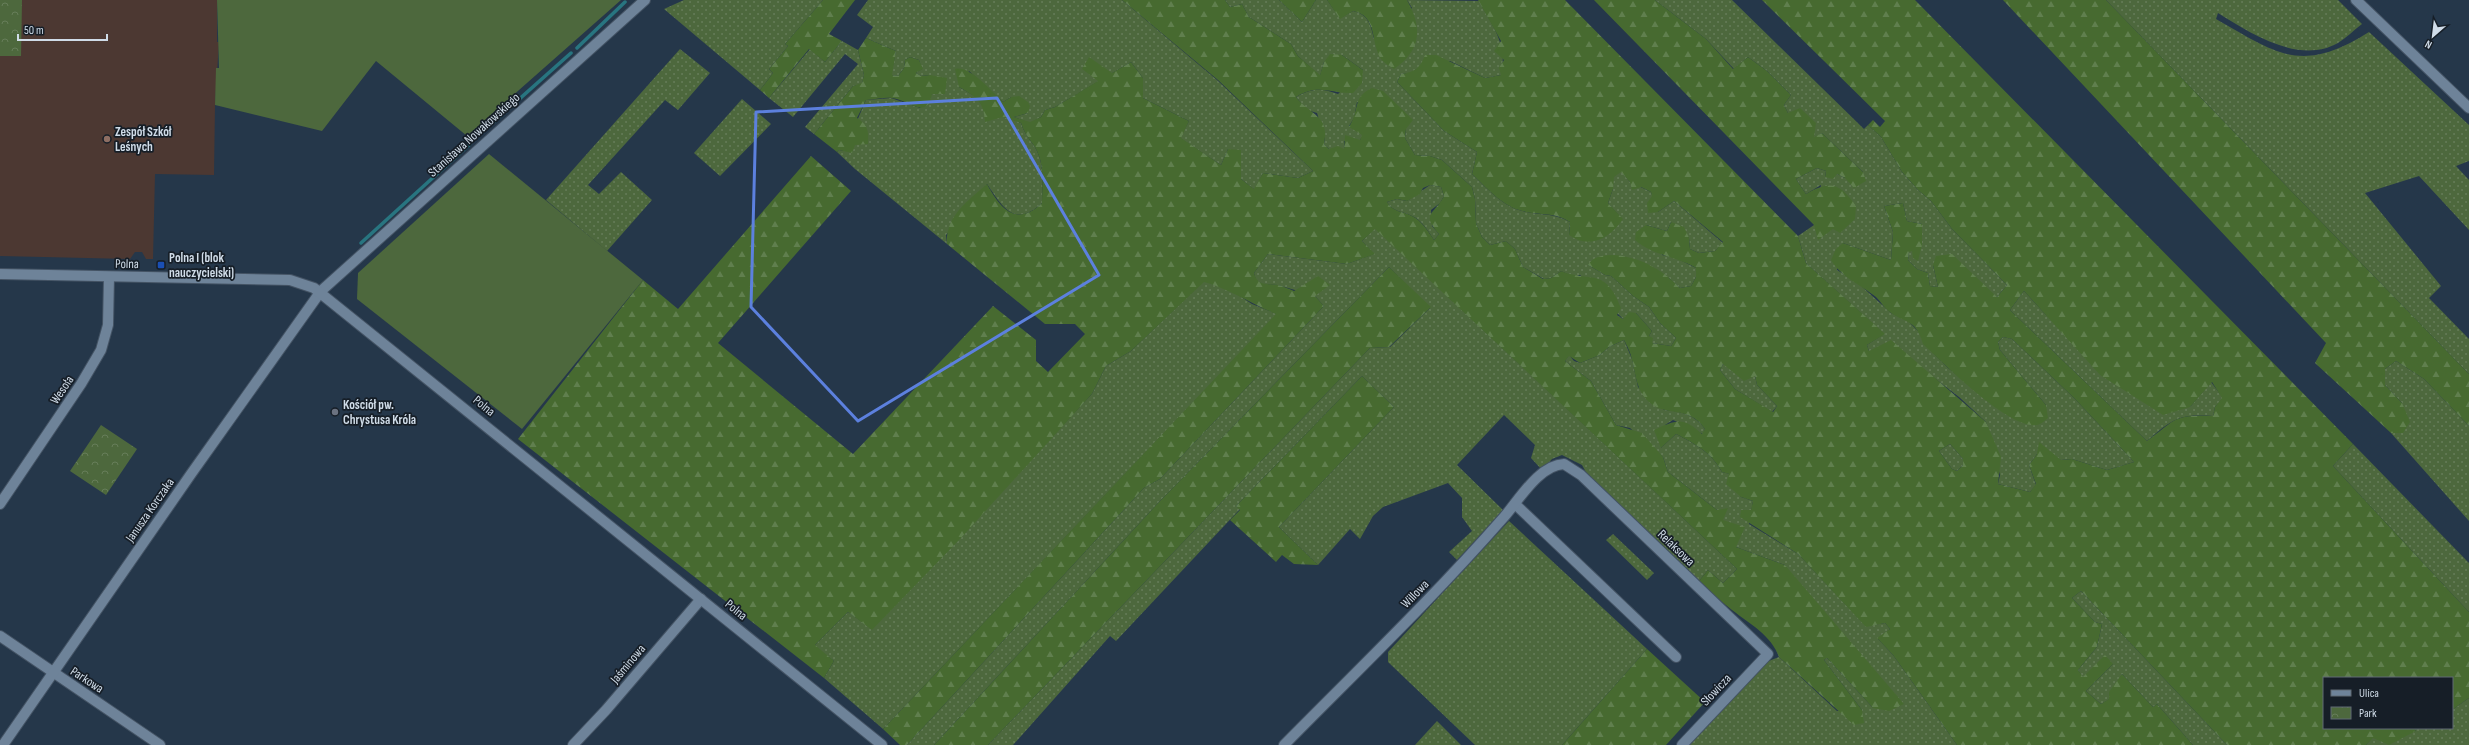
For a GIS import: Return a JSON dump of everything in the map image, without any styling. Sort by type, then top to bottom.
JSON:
[{"type":"street","name":"Stanisława Nowakowskiego","points":[[321,291],[645,0]]},
{"type":"street","points":[[2356,0],[2469,108]]},
{"type":"street","name":"Polna","points":[[0,274],[290,280],[306,284],[321,291],[882,745]]},
{"type":"street","name":"Wesoła","points":[[0,504],[81,384],[101,350],[108,325],[109,277]]},
{"type":"street","name":"Janusza Korczaka","points":[[3,745],[321,291]]},
{"type":"street","name":"Willowa","points":[[1284,745],[1375,654],[1478,546],[1545,472],[1558,464],[1564,464]]},
{"type":"street","name":"Relaksowa","points":[[1564,464],[1581,474],[1768,654]]},
{"type":"street","points":[[1515,504],[1676,657]]},
{"type":"street","name":"Jaśminowa","points":[[572,745],[606,710],[701,599]]},
{"type":"street","name":"Parkowa","points":[[0,636],[160,745]]},
{"type":"street","name":"Słowicza","points":[[1682,745],[1768,654]]},
{"type":"highlighted area","points":[[997,98],[1099,275],[858,421],[751,307],[756,112]]},
{"type":"shaded area","name":"Zespół Szkół Leśnych","points":[[0,0],[217,0],[217,42],[219,42],[215,105],[214,175],[155,174],[153,259],[146,259],[142,252],[135,252],[130,259],[0,256]]},
{"type":"green space","points":[[0,0],[22,0],[21,56],[0,56]]},
{"type":"green space","points":[[217,0],[621,0],[467,136],[376,61],[322,131],[215,105],[216,68],[219,68]]},
{"type":"green space","points":[[684,0],[823,0],[785,44],[788,46],[769,69],[773,73],[760,90],[664,9]]},
{"type":"green space","points":[[823,0],[855,0],[829,34],[842,41],[825,62],[809,49],[769,98],[760,90],[773,73],[769,69],[788,46],[785,44]]},
{"type":"green space","points":[[868,0],[1122,0],[1217,80],[1313,171],[1298,178],[1263,173],[1255,190],[1241,179],[1228,149],[1221,165],[1180,138],[1189,121],[1143,98],[1143,78],[1131,62],[1055,107],[1045,110],[1041,117],[1030,123],[1014,117],[1028,113],[1011,97],[1003,102],[969,71],[959,87],[976,97],[985,109],[1021,123],[1025,133],[1035,148],[1042,167],[1042,203],[1032,211],[1024,214],[1010,212],[998,200],[987,184],[946,235],[947,244],[855,169],[837,152],[839,150],[844,151],[866,100],[891,98],[920,108],[932,94],[945,94],[930,75],[921,76],[916,73],[922,69],[919,60],[910,57],[905,60],[904,68],[898,76],[891,75],[896,51],[866,38],[873,27],[857,15]]},
{"type":"green space","points":[[1122,0],[1225,0],[1230,7],[1242,4],[1249,17],[1291,44],[1298,56],[1320,75],[1324,62],[1330,54],[1342,55],[1363,70],[1362,83],[1353,93],[1318,90],[1304,93],[1296,97],[1322,121],[1325,134],[1324,144],[1329,149],[1338,146],[1344,149],[1345,135],[1360,140],[1362,135],[1349,127],[1359,100],[1372,88],[1383,91],[1413,120],[1406,129],[1405,138],[1415,155],[1430,156],[1442,160],[1472,187],[1475,199],[1476,223],[1482,237],[1490,245],[1506,241],[1515,249],[1523,267],[1543,279],[1551,278],[1561,271],[1596,278],[1603,281],[1609,286],[1615,295],[1621,308],[1617,315],[1623,319],[1629,312],[1636,313],[1652,331],[1649,336],[1653,338],[1652,343],[1671,346],[1676,338],[1660,323],[1649,307],[1633,296],[1611,276],[1605,275],[1588,265],[1593,260],[1601,256],[1609,255],[1628,257],[1646,263],[1657,269],[1680,288],[1691,286],[1696,277],[1696,268],[1657,253],[1642,245],[1635,240],[1636,232],[1646,225],[1667,231],[1671,222],[1684,227],[1689,238],[1690,249],[1699,253],[1715,251],[1723,242],[1674,201],[1658,212],[1648,213],[1647,203],[1652,196],[1651,192],[1641,187],[1632,190],[1630,182],[1621,172],[1614,177],[1613,189],[1608,203],[1623,219],[1612,232],[1599,240],[1584,242],[1569,235],[1570,222],[1558,216],[1526,212],[1512,208],[1494,195],[1472,174],[1477,152],[1444,131],[1397,82],[1401,74],[1416,69],[1425,55],[1436,55],[1485,78],[1501,75],[1499,68],[1504,60],[1494,51],[1501,41],[1478,0],[1565,0],[1798,236],[1806,263],[1885,334],[1867,345],[1869,351],[1891,340],[1986,422],[2001,457],[1998,484],[2030,492],[2036,484],[2029,465],[2037,454],[2039,442],[2061,460],[2072,459],[2107,470],[2134,462],[2075,399],[2012,339],[2003,337],[1998,342],[2000,350],[2046,405],[2048,418],[2039,425],[2020,422],[1990,404],[1923,344],[1917,331],[1911,324],[1889,311],[1876,297],[1840,271],[1831,260],[1836,249],[1843,243],[1891,260],[1893,232],[1884,206],[1903,203],[1907,221],[1922,224],[1922,245],[1918,261],[1913,258],[1912,251],[1909,252],[1908,260],[1917,269],[1928,273],[1930,286],[1938,287],[1933,265],[1936,256],[1952,254],[1997,297],[2007,285],[1952,229],[1931,201],[1918,190],[1902,172],[1881,137],[1868,125],[1873,120],[1880,127],[1885,121],[1762,0],[1915,0],[2353,444],[2333,466],[2469,612],[2469,698],[2453,709],[2453,677],[2323,677],[2323,729],[2415,729],[2416,731],[2389,745],[2373,738],[2366,745],[2227,745],[2081,591],[2072,598],[2095,622],[2102,624],[2097,647],[2078,670],[2083,677],[2105,655],[2113,664],[2086,691],[2101,704],[2109,699],[2109,692],[2122,674],[2153,707],[2157,704],[2193,745],[1957,745],[1893,655],[1877,638],[1890,629],[1885,623],[1866,627],[1798,554],[1740,517],[1741,510],[1751,510],[1753,501],[1741,497],[1726,484],[1729,474],[1722,472],[1713,459],[1702,449],[1676,434],[1661,448],[1654,430],[1674,422],[1684,422],[1690,424],[1702,434],[1705,429],[1691,416],[1656,407],[1649,402],[1641,392],[1631,355],[1624,340],[1609,347],[1600,355],[1580,363],[1569,356],[1565,361],[1591,381],[1616,425],[1642,433],[1663,457],[1668,472],[1717,510],[1728,508],[1723,520],[1745,527],[1736,547],[1785,565],[1904,704],[1889,711],[1873,708],[1827,658],[1824,660],[1862,710],[1864,723],[1854,725],[1779,657],[1771,642],[1765,636],[1753,625],[1723,603],[1699,581],[1708,570],[1723,583],[1737,569],[1375,229],[1362,241],[1375,254],[1347,264],[1268,254],[1254,273],[1260,282],[1263,284],[1280,285],[1294,291],[1318,276],[1330,285],[1315,296],[1324,306],[1160,479],[1144,488],[907,745],[900,745],[883,729],[1276,314],[1214,285],[1204,282],[1131,351],[1106,366],[1092,394],[959,540],[872,630],[848,612],[815,645],[834,661],[824,678],[518,439],[643,280],[678,309],[811,156],[851,191],[718,343],[853,454],[993,306],[1036,340],[1036,361],[1048,372],[1085,334],[1075,324],[1045,324],[947,244],[947,234],[954,217],[965,203],[987,184],[997,201],[1010,212],[1024,214],[1033,210],[1042,203],[1041,161],[1021,123],[1003,117],[985,122],[981,104],[978,100],[959,87],[955,69],[961,69],[974,75],[1003,102],[1011,97],[1019,96],[1028,102],[1030,106],[1028,113],[1014,117],[1030,122],[1041,117],[1045,110],[1055,107],[1098,81],[1082,69],[1089,57],[1112,73],[1131,62],[1143,78],[1143,98],[1189,121],[1181,138],[1221,165],[1228,149],[1241,150],[1241,179],[1254,189],[1263,173],[1298,178],[1313,171],[1218,80]],"holes":[[[1430,185],[1441,187],[1444,196],[1430,217],[1430,222],[1439,234],[1434,240],[1419,221],[1412,216],[1395,210],[1387,202],[1397,199],[1407,201],[1420,194],[1423,188]],[[2024,291],[2100,375],[2163,415],[2190,407],[2212,382],[2222,398],[2215,407],[2213,416],[2190,416],[2176,420],[2147,441],[2010,310]],[[1723,364],[1744,381],[1755,376],[1757,385],[1777,406],[1773,412],[1735,389],[1720,370]],[[1950,444],[1963,459],[1963,465],[1957,471],[1952,469],[1939,451]]]},
{"type":"green space","points":[[1225,0],[1279,0],[1302,22],[1316,0],[1327,0],[1340,18],[1353,11],[1358,12],[1365,17],[1372,29],[1374,39],[1412,8],[1407,0],[1479,1],[1498,36],[1501,45],[1503,64],[1501,75],[1485,78],[1450,61],[1421,66],[1411,73],[1401,74],[1397,82],[1444,131],[1477,152],[1472,174],[1494,195],[1512,208],[1526,212],[1552,215],[1564,219],[1570,222],[1569,235],[1622,219],[1608,203],[1613,189],[1613,177],[1621,171],[1630,182],[1651,192],[1658,212],[1674,201],[1723,243],[1715,251],[1699,253],[1690,249],[1689,238],[1671,222],[1667,231],[1646,225],[1662,255],[1676,258],[1696,268],[1696,277],[1691,286],[1680,288],[1669,278],[1588,265],[1605,275],[1611,276],[1633,296],[1649,307],[1660,323],[1676,338],[1671,346],[1652,343],[1649,336],[1652,331],[1636,313],[1623,319],[1580,275],[1574,277],[1561,271],[1551,278],[1544,279],[1523,267],[1515,249],[1506,241],[1490,245],[1482,237],[1476,223],[1475,199],[1472,187],[1442,160],[1430,156],[1415,155],[1405,138],[1406,129],[1357,102],[1354,118],[1349,126],[1363,135],[1360,140],[1344,141],[1344,149],[1329,149],[1324,144],[1325,138],[1317,113],[1307,110],[1296,97],[1307,92],[1317,90],[1338,94],[1363,70],[1342,55],[1324,62],[1320,76],[1298,56],[1291,44],[1249,17],[1242,4],[1230,7]]},
{"type":"green space","points":[[1279,0],[1316,0],[1302,22]]},
{"type":"green space","points":[[1327,0],[1407,0],[1416,20],[1417,29],[1417,38],[1410,55],[1394,69],[1381,59],[1370,24],[1366,18],[1353,11],[1340,19]]},
{"type":"green space","points":[[1594,0],[1655,0],[1706,39],[1733,69],[1748,57],[1767,71],[1791,95],[1784,105],[1788,113],[1800,108],[1816,123],[1814,137],[1822,133],[1863,172],[1866,181],[1854,188],[1845,178],[1837,174],[1833,179],[1825,177],[1826,171],[1817,168],[1796,179],[1806,194],[1828,186],[1834,186],[1845,192],[1856,206],[1855,219],[1840,233],[1833,229],[1818,240],[1814,225]]},
{"type":"green space","points":[[1655,0],[1732,0],[1864,129],[1868,125],[1881,137],[1902,172],[1918,190],[1931,201],[1952,229],[2007,285],[1997,297],[1933,265],[1938,287],[1930,286],[1928,273],[1917,269],[1908,260],[1909,251],[1912,251],[1922,224],[1907,221],[1903,203],[1884,206],[1893,232],[1891,260],[1843,243],[1837,270],[1858,283],[1891,313],[1908,321],[1921,334],[1924,344],[1948,368],[1997,407],[2046,405],[2000,350],[1998,342],[2003,337],[2012,339],[2075,399],[2134,462],[2107,470],[2072,459],[2061,460],[2037,454],[2029,465],[2036,485],[2030,492],[1998,484],[2000,475],[1986,422],[1959,397],[1928,373],[1869,351],[1867,345],[1884,334],[1806,263],[1798,236],[1814,225],[1821,185],[1806,194],[1796,179],[1817,168],[1826,171],[1825,177],[1837,174],[1845,178],[1863,172],[1822,133],[1814,138],[1788,113],[1784,105],[1791,95],[1767,71],[1748,57],[1734,69],[1706,39]]},
{"type":"green space","points":[[2003,0],[2106,0],[2469,374],[2469,426],[2424,379],[2396,361],[2385,369],[2385,385],[2402,403],[2410,422],[2403,433],[2391,433],[2315,363],[2326,343]]},
{"type":"green space","points":[[2106,0],[2338,0],[2362,24],[2338,43],[2323,49],[2307,50],[2275,44],[2218,13],[2216,19],[2257,42],[2274,50],[2291,55],[2308,56],[2326,53],[2346,45],[2369,32],[2469,125],[2469,161],[2456,166],[2469,180],[2469,230],[2419,176],[2365,193],[2441,286],[2429,298],[2469,339],[2469,374]]},
{"type":"green space","points":[[866,38],[896,51],[892,75],[898,76],[904,68],[905,60],[910,57],[919,60],[923,69],[916,73],[921,76],[930,75],[947,78],[945,94],[932,94],[930,102],[922,108],[892,98],[866,100],[857,118],[866,126],[868,144],[855,145],[852,153],[839,150],[837,152],[814,134],[853,86],[862,83],[864,75],[858,50]]},
{"type":"green space","points":[[842,41],[858,50],[864,75],[862,84],[853,86],[814,134],[805,127],[858,64],[845,54],[793,117],[769,98],[810,49],[825,62]]},
{"type":"green space","points":[[680,49],[710,73],[678,110],[665,100],[588,185],[599,194],[621,172],[652,200],[607,251],[546,200]]},
{"type":"green space","points":[[742,99],[771,124],[720,176],[694,153]]},
{"type":"green space","points":[[489,154],[643,280],[522,429],[357,299],[358,273]]},
{"type":"green space","points":[[1430,185],[1441,187],[1444,196],[1440,203],[1431,210],[1432,226],[1439,234],[1434,240],[1419,220],[1395,210],[1387,202],[1397,199],[1407,201]]},
{"type":"green space","points":[[1375,228],[1737,569],[1723,583],[1708,570],[1699,581],[1587,474],[1582,465],[1562,455],[1552,459],[1542,470],[1531,458],[1535,445],[1504,415],[1457,465],[1503,510],[1457,560],[1449,552],[1472,531],[1462,517],[1462,498],[1448,483],[1383,507],[1373,516],[1360,539],[1350,529],[1318,565],[1279,527],[1394,407],[1362,376],[1236,506],[1240,509],[1116,641],[1110,636],[1013,745],[988,745],[1370,348],[1390,347],[1430,308],[1389,267],[1160,501],[934,745],[907,745],[1144,488],[1160,479],[1324,306],[1315,296],[1278,285],[1262,284],[1256,280],[1254,273],[1268,254],[1347,264],[1374,254],[1362,241]]},
{"type":"green space","points":[[1389,267],[1431,307],[1389,347],[1370,348],[988,745],[934,745],[1160,501]]},
{"type":"green space","points":[[1204,281],[1232,291],[1252,304],[1277,314],[883,729],[824,678],[834,661],[814,646],[848,612],[872,629],[1092,394],[1106,366],[1131,351]]},
{"type":"green space","points":[[2024,291],[2046,315],[2190,407],[2211,382],[2223,398],[2215,407],[2213,416],[2184,417],[2170,423],[2147,441],[2010,310]]},
{"type":"green space","points":[[1624,340],[1632,359],[1638,387],[1664,410],[1676,411],[1692,417],[1705,429],[1703,434],[1673,420],[1665,425],[1661,448],[1676,434],[1702,449],[1713,459],[1722,472],[1730,474],[1741,497],[1753,501],[1749,524],[1798,554],[1866,626],[1885,623],[1890,629],[1878,639],[1893,655],[1957,745],[1689,745],[1766,662],[1779,657],[1837,711],[1862,710],[1824,660],[1827,658],[1873,708],[1785,565],[1736,547],[1717,510],[1668,472],[1663,457],[1630,428],[1616,425],[1591,381],[1565,361],[1569,355],[1574,361],[1580,363],[1600,355],[1609,347]]},
{"type":"green space","points":[[2396,361],[2424,379],[2469,426],[2469,521],[2391,433],[2403,433],[2402,403],[2385,385],[2385,369]]},
{"type":"green space","points":[[1723,364],[1755,376],[1757,385],[1777,406],[1772,412],[1735,389],[1720,370]]},
{"type":"green space","points":[[1362,376],[1394,407],[1279,527],[1318,565],[1294,564],[1282,555],[1276,562],[1230,520],[1240,510],[1236,506]]},
{"type":"green space","points":[[101,425],[137,449],[106,495],[70,471]]},
{"type":"green space","points":[[1950,444],[1963,459],[1963,465],[1957,471],[1952,469],[1939,451]]},
{"type":"green space","points":[[2353,444],[2469,563],[2469,612],[2333,466]]},
{"type":"green space","points":[[1509,521],[1647,649],[1562,745],[1475,745],[1388,662],[1388,652]]},
{"type":"green space","points":[[1613,534],[1654,573],[1647,580],[1606,540]]},
{"type":"green space","points":[[2081,591],[2227,745],[2193,745],[2157,704],[2153,707],[2122,674],[2110,699],[2101,704],[2086,691],[2113,664],[2083,678],[2078,670],[2097,647],[2102,624],[2095,622],[2072,598]]},
{"type":"green space","points":[[1647,649],[1705,702],[1666,745],[1562,745]]},
{"type":"green space","points":[[2469,698],[2469,745],[2366,745],[2372,738],[2416,731],[2415,729],[2453,729],[2453,709]]},
{"type":"green space","points":[[1437,721],[1461,745],[1415,745]]},
{"type":"waterway","points":[[577,48],[625,2]]},
{"type":"waterway","points":[[479,135],[571,53]]},
{"type":"waterway","points":[[361,243],[470,144]]},
{"type":"place","name":"Zespół Szkół Leśnych","points":[[107,139]]},
{"type":"place","name":"Polna I (blok nauczycielski)","points":[[161,265]]},
{"type":"place","name":"Kościół pw. Chrystusa Króla","points":[[335,412]]}]
